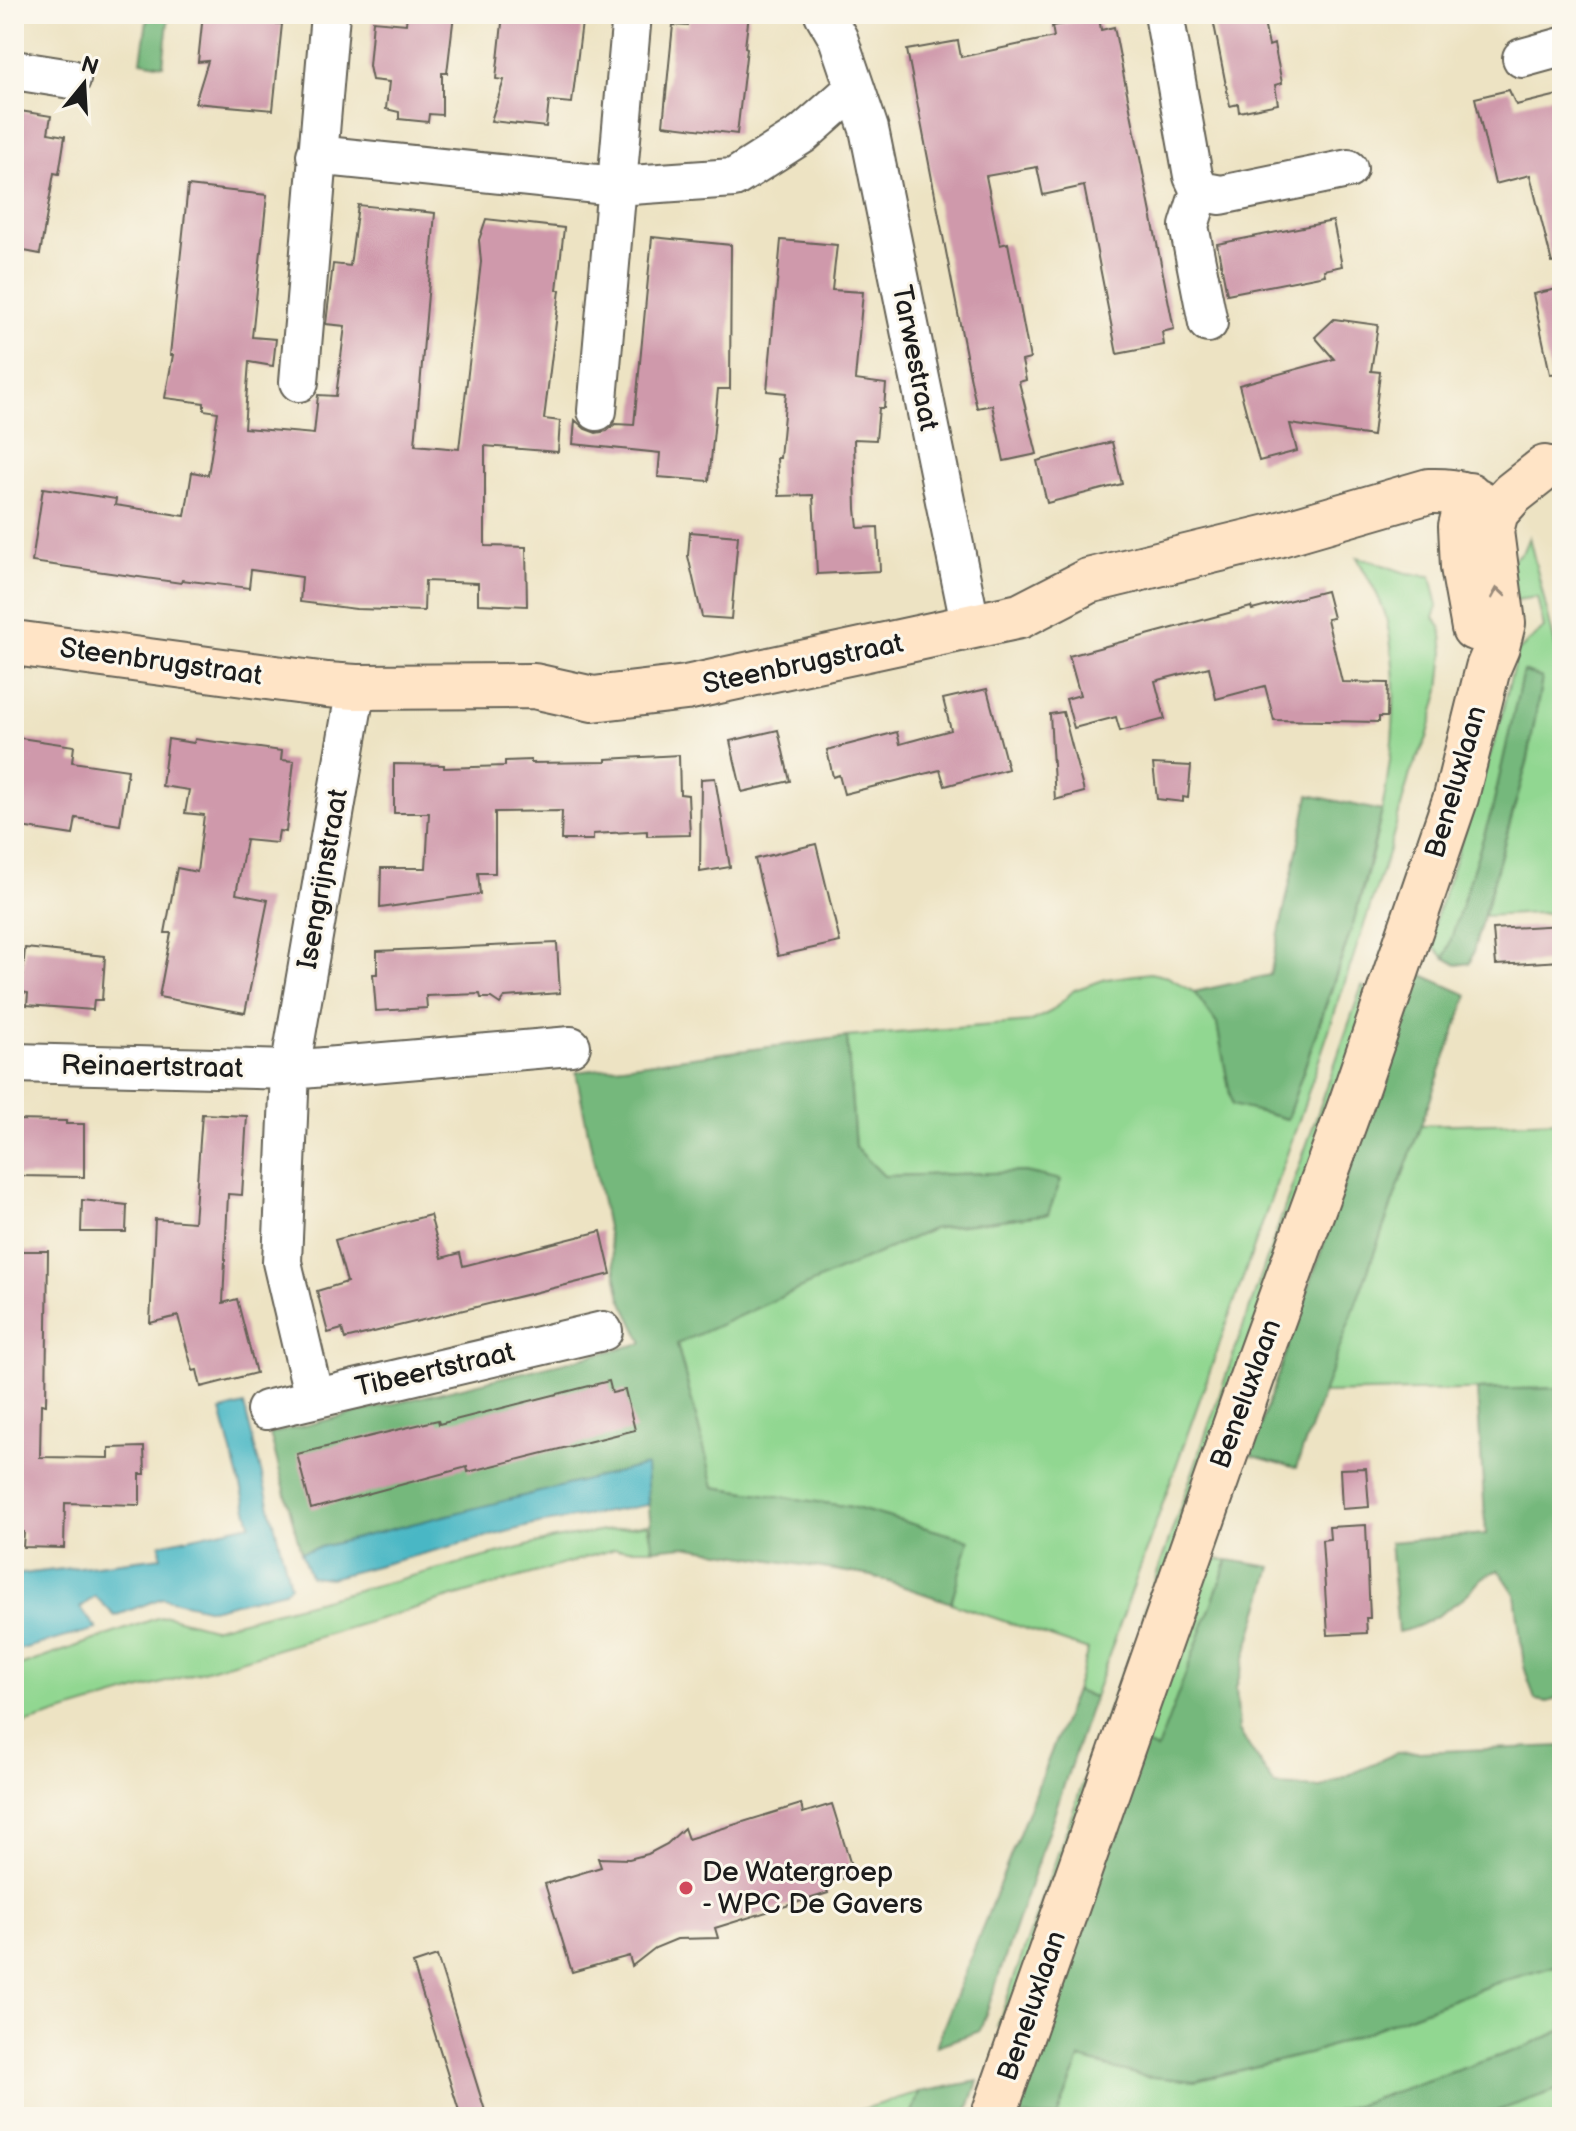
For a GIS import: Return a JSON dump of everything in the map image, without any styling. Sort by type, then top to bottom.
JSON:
[{"type":"street","points":[[299,382],[330,14]]},
{"type":"street","points":[[597,411],[632,14]]},
{"type":"street","name":"Tarwestraat","points":[[824,14],[838,38],[869,129],[971,628]]},
{"type":"street","points":[[1164,14],[1193,176],[1200,191],[1189,226],[1208,323]]},
{"type":"street","points":[[1522,58],[1562,47]]},
{"type":"street","points":[[14,70],[71,79]]},
{"type":"street","points":[[316,155],[616,186],[734,178],[803,134],[855,88]]},
{"type":"street","points":[[1200,191],[1221,195],[1348,169]]},
{"type":"street","points":[[1482,503],[1478,480],[1516,469],[1554,466]]},
{"type":"street","name":"Steenbrugstraat","points":[[14,643],[356,687],[534,686],[593,699],[686,688],[1020,616],[1088,581],[1277,535],[1429,491],[1450,490],[1482,503]]},
{"type":"street","name":"Beneluxlaan","points":[[993,2117],[1456,797],[1488,668],[1474,628],[1463,567],[1461,526],[1482,503]]},
{"type":"street","name":"Isengrijnstraat","points":[[314,1398],[282,1262],[290,1070],[356,687]]},
{"type":"street","points":[[290,1070],[571,1046]]},
{"type":"street","name":"Reinaertstraat","points":[[14,1063],[290,1070]]},
{"type":"street","name":"Tibeertstraat","points":[[266,1410],[603,1331]]},
{"type":"green space","points":[[148,14],[169,14],[163,65],[141,61]]},
{"type":"green space","points":[[1529,537],[1562,673],[1562,912],[1484,916],[1528,759],[1542,678],[1523,672],[1492,810],[1445,958],[1431,945],[1431,932],[1497,734],[1517,652],[1544,628],[1537,597],[1509,601],[1511,561],[1523,551]]},
{"type":"green space","points":[[1357,557],[1411,574],[1431,576],[1438,606],[1434,618],[1441,627],[1444,652],[1440,689],[1427,738],[1410,774],[1389,850],[1298,1123],[1094,1697],[1075,1691],[1088,1650],[951,1603],[968,1540],[852,1507],[714,1487],[677,1343],[932,1229],[1048,1214],[1060,1180],[1025,1172],[884,1176],[855,1147],[847,1037],[1030,1022],[1052,1011],[1074,990],[1106,979],[1150,973],[1168,977],[1194,992],[1217,1024],[1232,1105],[1287,1119],[1368,871],[1383,805],[1392,740],[1394,677],[1386,617]]},
{"type":"green space","points":[[1523,671],[1542,678],[1528,759],[1470,963],[1457,965],[1445,958],[1492,810]]},
{"type":"green space","points":[[1309,795],[1382,811],[1354,921],[1287,1119],[1232,1105],[1217,1024],[1194,992],[1270,975]]},
{"type":"green space","points":[[1418,973],[1468,995],[1296,1468],[1250,1455]]},
{"type":"green space","points":[[1362,986],[1374,994],[1153,1619],[1142,1617]]},
{"type":"green space","points":[[847,1037],[855,1147],[884,1176],[1025,1172],[1061,1180],[1048,1214],[932,1229],[677,1344],[714,1487],[852,1507],[969,1540],[951,1603],[872,1576],[684,1546],[653,1549],[645,1466],[301,1552],[270,1434],[643,1343],[621,1298],[576,1072]]},
{"type":"green space","points":[[1562,1121],[1562,1388],[1323,1393],[1421,1125]]},
{"type":"green space","points":[[1562,1388],[1562,1697],[1548,1702],[1535,1700],[1524,1666],[1515,1594],[1499,1570],[1481,1579],[1465,1596],[1433,1618],[1398,1632],[1390,1542],[1486,1534],[1477,1390]]},
{"type":"green space","points":[[648,1524],[653,1549],[615,1549],[14,1727],[14,1668],[157,1618],[167,1616],[212,1628],[554,1539]]},
{"type":"green space","points":[[1209,1559],[1228,1560],[1157,1751],[1144,1744]]},
{"type":"green space","points":[[1228,1560],[1272,1567],[1236,1688],[1239,1731],[1275,1786],[1321,1788],[1396,1753],[1562,1746],[1562,1964],[1499,1982],[1311,2053],[1195,2081],[1143,2076],[1080,2059],[1057,2117],[1014,2117],[1144,1744],[1157,1750]]},
{"type":"green space","points":[[1123,1669],[1135,1676],[1012,2024],[997,2027]]},
{"type":"green space","points":[[1075,1691],[1094,1697],[980,2031],[936,2046]]},
{"type":"green space","points":[[1562,1964],[1562,2030],[1528,2046],[1321,2117],[1057,2117],[1080,2059],[1143,2076],[1196,2081],[1311,2053],[1499,1982]]},
{"type":"green space","points":[[1562,2030],[1562,2088],[1480,2117],[1321,2117],[1528,2046]]},
{"type":"green space","points":[[978,2081],[966,2117],[911,2117],[919,2092]]},
{"type":"green space","points":[[1562,2088],[1562,2117],[1480,2117]]},
{"type":"green space","points":[[919,2092],[911,2117],[838,2117]]},
{"type":"water","points":[[244,1405],[290,1585],[284,1591],[211,1609],[162,1598],[115,1616],[95,1596],[80,1608],[97,1629],[14,1651],[14,1575],[161,1557],[160,1544],[251,1524],[221,1411]]},
{"type":"water","points":[[646,1465],[648,1505],[533,1525],[330,1578],[310,1576],[301,1552]]},
{"type":"building","points":[[203,14],[262,14],[262,22],[282,24],[273,110],[195,103],[208,61],[198,62]]},
{"type":"building","points":[[407,14],[454,14],[447,73],[442,73],[442,115],[429,114],[428,122],[399,119],[399,112],[386,109],[389,82],[372,80],[369,66],[373,21],[406,24]]},
{"type":"building","points":[[503,14],[583,14],[572,103],[549,101],[546,127],[491,121],[504,80],[496,79]]},
{"type":"building","points":[[689,14],[749,14],[737,134],[663,125],[673,25],[688,26]]},
{"type":"building","points":[[1212,14],[1262,14],[1269,46],[1274,44],[1282,83],[1275,85],[1278,104],[1239,112],[1238,104],[1230,106]]},
{"type":"building","points":[[1099,17],[1101,30],[1114,27],[1174,329],[1162,332],[1164,345],[1117,354],[1084,186],[1043,195],[1037,167],[986,176],[1000,245],[1008,243],[1030,359],[1022,361],[1026,380],[1019,382],[1037,454],[1004,461],[992,405],[977,408],[907,50],[958,41],[961,57],[1054,37],[1052,26]]},
{"type":"building","points":[[1509,90],[1516,105],[1562,94],[1562,262],[1552,263],[1530,175],[1495,184],[1475,98]]},
{"type":"building","points":[[14,110],[51,116],[48,133],[65,136],[59,174],[54,173],[40,254],[14,249]]},
{"type":"building","points":[[188,186],[267,195],[252,337],[276,339],[273,366],[249,362],[244,428],[314,434],[318,395],[336,396],[345,326],[326,324],[333,264],[350,266],[358,205],[435,213],[415,445],[459,449],[481,262],[479,240],[486,219],[564,228],[557,290],[560,290],[544,419],[560,421],[558,452],[485,446],[485,546],[526,547],[527,606],[478,604],[478,583],[425,581],[424,611],[356,609],[300,602],[302,577],[251,570],[249,588],[182,580],[181,583],[32,562],[43,488],[116,499],[115,505],[185,516],[192,472],[208,475],[218,412],[204,410],[204,403],[165,398],[173,355],[170,355]]},
{"type":"building","points":[[1333,221],[1342,266],[1324,270],[1325,275],[1227,294],[1217,244]]},
{"type":"building","points":[[652,237],[731,245],[730,389],[718,389],[709,481],[658,477],[660,453],[573,444],[575,420],[596,433],[607,431],[615,424],[634,425]]},
{"type":"building","points":[[781,240],[837,245],[832,290],[863,292],[855,380],[886,384],[884,408],[879,408],[876,440],[854,439],[856,509],[858,528],[878,527],[880,571],[817,574],[813,495],[779,496],[777,458],[780,458],[786,393],[767,391]]},
{"type":"building","points":[[1562,288],[1562,373],[1550,374],[1533,294]]},
{"type":"building","points":[[1334,319],[1378,325],[1371,371],[1380,372],[1373,436],[1290,424],[1297,451],[1259,461],[1239,385],[1334,359],[1315,337]]},
{"type":"building","points":[[1112,442],[1122,484],[1047,503],[1037,461]]},
{"type":"building","points":[[690,532],[738,536],[731,619],[702,617],[688,556]]},
{"type":"building","points":[[1326,591],[1333,618],[1327,619],[1342,682],[1388,683],[1387,717],[1379,717],[1379,722],[1274,720],[1265,686],[1216,699],[1209,667],[1155,681],[1165,719],[1120,731],[1116,717],[1074,728],[1066,699],[1080,695],[1069,656],[1251,607],[1252,610]]},
{"type":"building","points":[[987,689],[1008,769],[945,786],[940,770],[844,794],[839,775],[833,777],[827,750],[897,732],[900,744],[951,730],[943,699]]},
{"type":"building","points":[[1063,712],[1084,792],[1055,800],[1050,714]]},
{"type":"building","points":[[778,730],[790,781],[742,792],[730,741]]},
{"type":"building","points":[[14,737],[74,746],[72,762],[128,770],[120,825],[76,818],[73,835],[14,826]]},
{"type":"building","points":[[168,739],[194,743],[195,739],[282,751],[281,760],[294,761],[286,832],[279,831],[277,843],[246,840],[236,894],[268,900],[245,1013],[159,997],[171,933],[165,933],[177,868],[197,872],[204,815],[185,813],[189,790],[162,786]]},
{"type":"building","points":[[679,755],[680,794],[688,795],[690,835],[647,836],[647,831],[593,834],[593,840],[561,840],[562,811],[495,812],[495,873],[478,873],[480,894],[380,908],[381,868],[426,868],[429,813],[394,813],[394,764],[444,765],[444,768],[505,766],[505,761],[606,762],[606,759]]},
{"type":"building","points":[[1153,764],[1191,766],[1188,798],[1183,797],[1183,802],[1157,799]]},
{"type":"building","points":[[715,778],[730,867],[700,872],[701,779]]},
{"type":"building","points":[[816,844],[840,942],[778,956],[755,859]]},
{"type":"building","points":[[1562,925],[1562,961],[1496,965],[1493,929]]},
{"type":"building","points":[[557,943],[560,993],[505,997],[500,1004],[491,998],[481,998],[480,994],[426,996],[427,1008],[376,1011],[373,974],[377,974],[377,951]]},
{"type":"building","points":[[25,948],[105,956],[102,1000],[94,1000],[93,1010],[27,1005],[28,993],[21,992]]},
{"type":"building","points":[[202,1114],[247,1116],[242,1195],[228,1194],[223,1303],[237,1299],[256,1373],[201,1387],[197,1370],[193,1371],[178,1316],[150,1323],[155,1219],[194,1222]]},
{"type":"building","points":[[14,1120],[84,1124],[84,1177],[17,1176],[18,1165],[14,1165]]},
{"type":"building","points":[[82,1200],[127,1205],[126,1232],[81,1232]]},
{"type":"building","points":[[430,1215],[442,1258],[460,1253],[463,1266],[601,1231],[611,1274],[345,1339],[342,1329],[328,1333],[317,1291],[347,1282],[335,1240]]},
{"type":"building","points":[[14,1251],[48,1251],[46,1405],[41,1404],[40,1457],[109,1458],[109,1448],[144,1447],[145,1474],[140,1474],[140,1505],[65,1503],[64,1548],[23,1547],[24,1532],[14,1532]]},
{"type":"building","points":[[609,1381],[612,1393],[625,1390],[635,1430],[468,1472],[467,1467],[311,1509],[297,1454],[438,1420],[439,1424]]},
{"type":"building","points":[[1366,1468],[1369,1507],[1342,1509],[1340,1469]]},
{"type":"building","points":[[1366,1525],[1370,1618],[1366,1618],[1367,1633],[1328,1635],[1322,1540],[1330,1539],[1329,1527]]},
{"type":"building","name":"De Watergroep - WPC De Gavers","points":[[801,1804],[803,1813],[832,1804],[854,1875],[825,1884],[828,1893],[715,1928],[718,1938],[677,1939],[655,1948],[632,1966],[629,1956],[572,1972],[545,1884],[601,1867],[598,1858],[629,1859],[648,1854],[667,1844],[684,1828],[688,1839]]},
{"type":"building","points":[[437,1956],[487,2117],[461,2117],[413,1964]]},
{"type":"place","name":"De Watergroep - WPC De Gavers","points":[[686,1888]]}]
